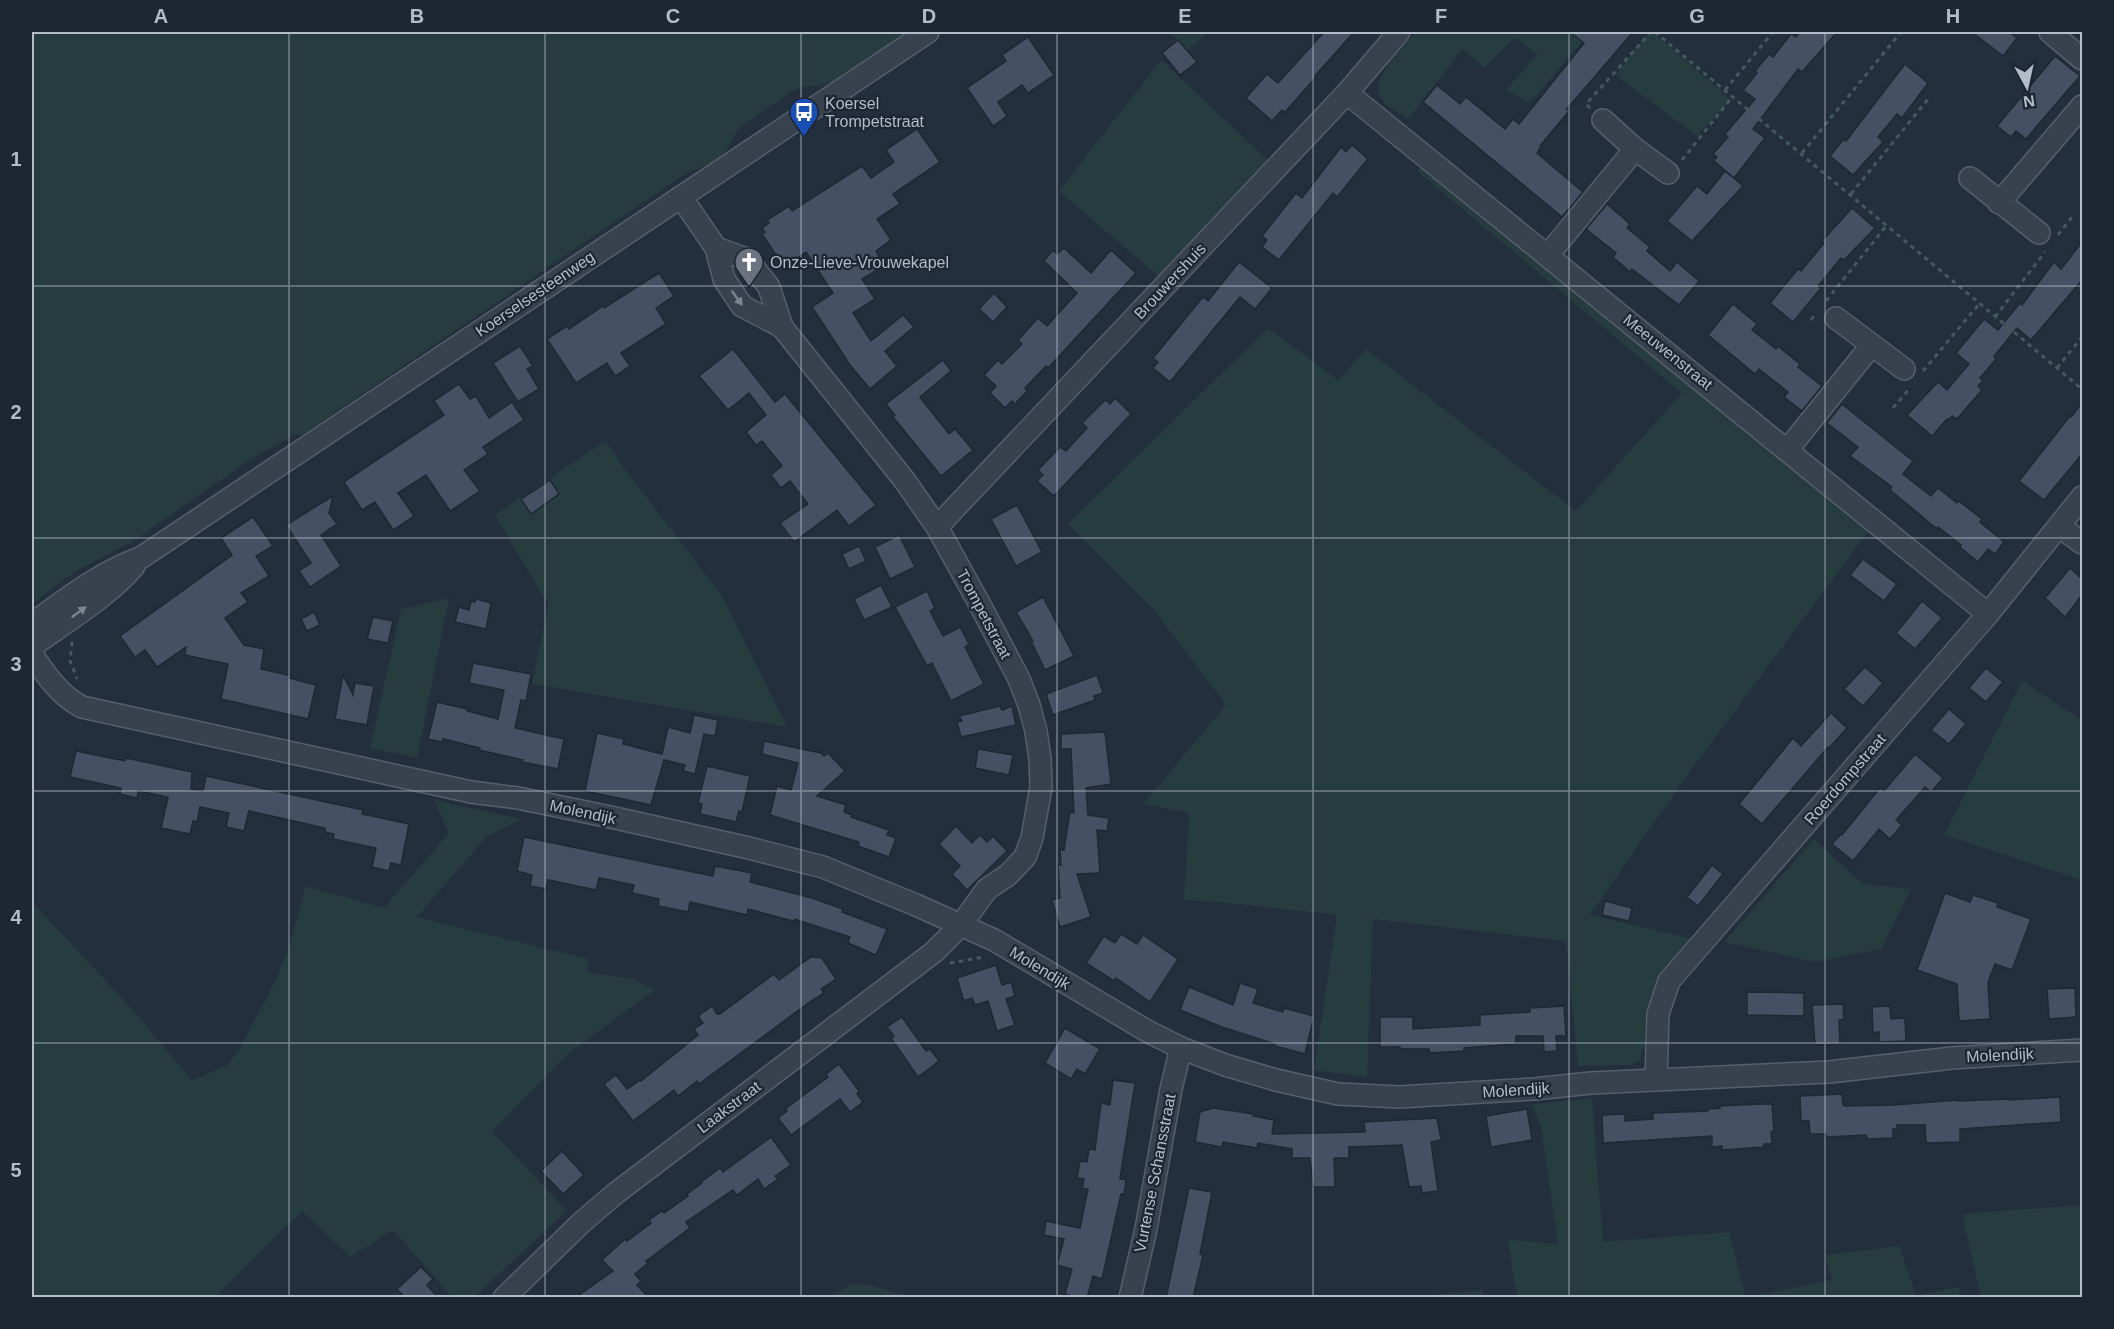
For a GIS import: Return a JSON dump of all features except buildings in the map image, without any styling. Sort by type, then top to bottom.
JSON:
[{"type":"street","name":"Koerselsesteenweg","points":[[32,624],[85,585],[120,565],[142,557],[928,32]]},
{"type":"street","name":"Brouwershuis","points":[[937,527],[1347,93],[1399,32]]},
{"type":"street","points":[[2063,35],[2082,59]]},
{"type":"street","name":"Meeuwenstraat","points":[[1347,93],[1988,614]]},
{"type":"street","points":[[1999,203],[2082,106]]},
{"type":"street","points":[[1603,120],[1668,173]]},
{"type":"street","points":[[1548,255],[1635,148]]},
{"type":"street","points":[[1970,178],[1999,203],[2049,238]]},
{"type":"street","name":"Trompetstraat","points":[[681,196],[716,248],[724,279],[742,306],[782,327]]},
{"type":"street","name":"Trompetstraat","points":[[716,248],[747,259],[769,287],[782,327],[905,481],[937,527],[1019,679],[1036,731],[1040,759],[1041,787],[1038,813],[1025,857],[1008,875],[987,889],[961,925]]},
{"type":"street","points":[[1836,318],[1910,378]]},
{"type":"street","points":[[1788,450],[1871,346]]},
{"type":"street","name":"Roerdompstraat","points":[[1656,1080],[1658,1014],[1669,981],[1988,614],[2082,497]]},
{"type":"street","points":[[2060,526],[2082,543]]},
{"type":"street","name":"Koerselsesteenweg","points":[[32,646],[126,575],[142,557]]},
{"type":"street","name":"Molendijk","points":[[32,654],[62,693],[71,702],[82,707],[448,787],[518,798],[615,818],[823,867],[994,940],[1147,1031],[1181,1048],[1225,1065],[1305,1088],[1366,1096],[1399,1097],[1591,1083],[1829,1072],[1952,1058],[2082,1050]]},
{"type":"street","name":"Laakstraat","points":[[504,1298],[581,1223],[616,1193],[934,952],[961,925]]},
{"type":"street","name":"Vurtense Schansstraat","points":[[1130,1298],[1146,1229],[1171,1089],[1181,1048]]},
{"type":"path","points":[[1603,120],[1586,104],[1653,32],[1802,153],[2082,389]]},
{"type":"path","points":[[1725,90],[1773,32]]},
{"type":"path","points":[[1802,153],[1901,32]]},
{"type":"path","points":[[1668,173],[1675,169],[1733,96]]},
{"type":"path","points":[[1851,194],[1929,98]]},
{"type":"path","points":[[1995,317],[2049,238],[2072,217]]},
{"type":"path","points":[[1811,320],[1887,225]]},
{"type":"path","points":[[1893,408],[1910,378],[1980,303]]},
{"type":"path","points":[[2057,368],[2082,337]]},
{"type":"path","points":[[977,954],[989,957]]},
{"type":"green space","points":[[32,32],[907,32],[832,82],[793,91],[740,127],[726,149],[716,159],[685,174],[302,435],[296,434],[248,461],[132,542],[76,571],[32,604]]},
{"type":"green space","points":[[1170,32],[1208,32],[1188,50]]},
{"type":"green space","points":[[1416,32],[1591,32],[1530,102],[1506,90],[1538,54],[1514,38],[1484,68],[1463,49],[1408,119],[1384,102],[1379,94],[1379,85],[1388,65]]},
{"type":"green space","points":[[1649,32],[1653,32],[1731,100],[1697,136],[1615,75]]},
{"type":"green space","points":[[1161,60],[1270,162],[1162,279],[1059,191]]},
{"type":"green space","points":[[1424,164],[1870,529],[1683,781],[1590,915],[1694,939],[1664,971],[1650,997],[1645,1022],[1645,1044],[1640,1060],[1630,1065],[1578,1066],[1566,941],[1373,919],[1367,1077],[1314,1070],[1337,915],[1184,900],[1189,813],[1143,804],[1226,705],[1154,610],[1068,524],[1268,328],[1338,380],[1366,349],[1576,511],[1682,393],[1417,171]]},
{"type":"green space","points":[[606,441],[722,596],[787,727],[532,684],[549,601],[543,596],[495,515]]},
{"type":"green space","points":[[449,598],[417,758],[370,748],[401,609]]},
{"type":"green space","points":[[2022,681],[2082,720],[2082,880],[1944,835]]},
{"type":"green space","points":[[434,800],[522,819],[486,837],[417,917],[589,959],[587,972],[632,979],[655,990],[569,1053],[492,1131],[567,1211],[474,1297],[452,1297],[393,1230],[350,1257],[302,1211],[216,1297],[32,1297],[32,902],[133,1010],[192,1080],[228,1065],[242,1045],[277,977],[288,950],[306,886],[384,908],[449,833]]},
{"type":"green space","points":[[1814,839],[1863,884],[1911,889],[1881,949],[1815,962],[1724,942]]},
{"type":"green space","points":[[1592,1098],[1603,1242],[1729,1232],[1746,1297],[1517,1297],[1508,1240],[1558,1244],[1541,1127],[1532,1104]]},
{"type":"green space","points":[[2082,1205],[2082,1297],[1981,1297],[1962,1214]]},
{"type":"green space","points":[[1899,1246],[1916,1296],[1958,1287],[1962,1297],[1747,1297],[1832,1280],[1825,1255]]},
{"type":"green space","points":[[852,1284],[870,1285],[910,1297],[829,1297]]},
{"type":"green space","points":[[1482,1290],[1483,1297],[1417,1297]]},
{"type":"place","name":"Koersel Trompetstraat","points":[[804,138]]},
{"type":"place","name":"Onze-Lieve-Vrouwekapel","points":[[749,288]]}]
